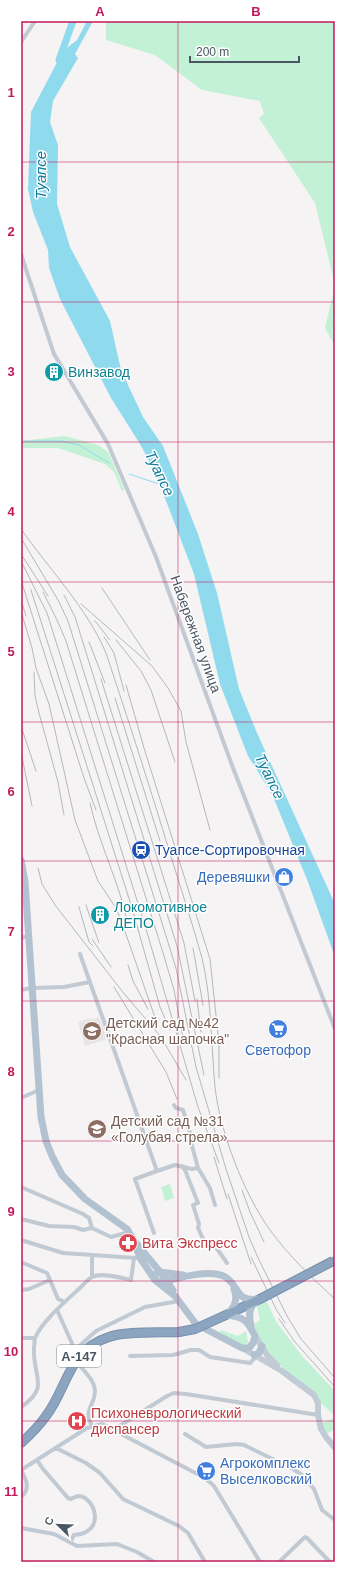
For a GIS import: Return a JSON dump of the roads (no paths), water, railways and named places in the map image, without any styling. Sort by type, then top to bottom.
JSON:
[{"type":"highway","name":"А-147","points":[[21,1443],[47,1416],[72,1367],[85,1350],[109,1337],[120,1335],[179,1332],[195,1329],[226,1316],[334,1260]]},
{"type":"main road","points":[[21,860],[24,937],[32,988],[41,1117],[45,1137],[52,1156],[62,1175],[85,1199],[121,1224],[129,1232],[134,1241],[160,1272],[175,1296],[196,1324],[282,1371],[314,1396],[318,1404],[318,1415],[321,1429],[326,1438],[335,1448]]},
{"type":"main road","points":[[134,1241],[137,1258],[155,1280],[175,1296]]},
{"type":"main road","points":[[155,1280],[155,1275],[158,1272],[222,1276],[228,1279],[238,1293],[245,1298],[260,1298]]},
{"type":"main road","points":[[155,1280],[161,1282],[189,1275]]},
{"type":"main road","points":[[175,1296],[176,1281],[189,1275]]},
{"type":"main road","points":[[226,1316],[236,1302],[236,1294],[231,1283]]},
{"type":"main road","name":"А-147","points":[[254,1333],[249,1314],[252,1306],[260,1298]]},
{"type":"main road","points":[[226,1316],[240,1316],[254,1333],[267,1355],[282,1371]]},
{"type":"main road","points":[[242,1348],[249,1348],[253,1343],[254,1333]]},
{"type":"main road","points":[[256,1356],[262,1346]]},
{"type":"street","points":[[21,42],[35,21]]},
{"type":"street","name":"Набережная улица","points":[[21,254],[54,354],[108,444],[156,557],[234,768],[335,1030]]},
{"type":"street","points":[[80,954],[157,1171]]},
{"type":"street","points":[[21,990],[32,988],[64,987],[90,982]]},
{"type":"street","points":[[21,1098],[39,1090]]},
{"type":"street","points":[[174,1105],[176,1108],[183,1110],[192,1140],[191,1142],[198,1168],[210,1188],[215,1205]]},
{"type":"street","points":[[154,1233],[135,1179],[175,1165],[192,1169],[198,1168]]},
{"type":"street","points":[[182,1166],[198,1203],[193,1205],[199,1224],[198,1228],[204,1242],[207,1244],[213,1243],[227,1263]]},
{"type":"street","points":[[21,1187],[83,1214],[89,1218],[92,1228]]},
{"type":"street","points":[[21,1219],[49,1226],[74,1227],[83,1230],[92,1228],[112,1237],[129,1232]]},
{"type":"street","points":[[21,1240],[63,1253],[137,1258],[131,1280],[106,1275],[92,1276],[45,1323],[35,1338],[33,1357],[39,1385],[37,1393],[32,1400],[21,1407]]},
{"type":"street","points":[[92,1256],[92,1276]]},
{"type":"street","points":[[21,1262],[46,1273],[58,1298],[65,1302]]},
{"type":"street","points":[[21,1290],[29,1289],[50,1280]]},
{"type":"street","points":[[57,1310],[76,1350],[96,1331],[145,1307],[175,1296]]},
{"type":"street","points":[[21,1338],[35,1338]]},
{"type":"street","points":[[130,1356],[173,1355],[191,1350],[199,1350],[210,1357],[250,1363],[256,1356]]},
{"type":"street","points":[[82,1367],[93,1385],[95,1393],[88,1416],[92,1426]]},
{"type":"street","points":[[113,1430],[174,1393],[318,1415]]},
{"type":"street","points":[[21,1497],[27,1490],[28,1482],[21,1470],[92,1426],[102,1424],[205,1478],[214,1486],[260,1562]]},
{"type":"street","points":[[185,1434],[206,1447],[237,1444],[244,1445],[293,1469],[309,1482],[314,1489],[322,1510],[335,1520]]},
{"type":"street","points":[[56,1448],[86,1463],[100,1473],[123,1499],[179,1526],[188,1533],[204,1562]]},
{"type":"street","points":[[38,1460],[43,1469],[68,1498],[71,1499],[78,1496],[84,1498],[94,1509],[96,1517],[91,1529],[85,1533],[74,1535],[70,1542]]},
{"type":"street","points":[[21,1528],[54,1534],[77,1546],[117,1544],[137,1552],[154,1562]]},
{"type":"street","points":[[280,1562],[305,1537],[330,1562]]},
{"type":"water","points":[[87,21],[93,21],[75,54],[78,58],[53,101],[50,122],[58,145],[57,204],[70,247],[110,321],[121,370],[143,417],[163,446],[198,534],[217,593],[239,689],[257,733],[335,904],[335,957],[308,882],[272,794],[248,756],[220,684],[194,574],[155,472],[140,444],[111,398],[60,299],[49,268],[48,250],[33,212],[28,189],[31,112],[63,51],[77,40]]},
{"type":"waterway","name":"Туапсе","points":[[59,60],[73,21]]},
{"type":"waterway","points":[[21,441],[61,441],[79,445],[109,463]]},
{"type":"waterway","points":[[129,474],[159,484]]},
{"type":"railway","points":[[21,529],[89,620],[106,653],[146,776],[202,958],[208,990],[215,1087],[218,1105],[228,1143],[242,1181],[260,1215],[270,1230],[301,1266],[335,1299]]},
{"type":"railway","points":[[21,538],[58,600],[68,621],[176,968],[196,1067],[226,1169],[249,1237],[287,1316],[301,1339],[335,1378]]},
{"type":"railway","points":[[21,554],[48,596]]},
{"type":"railway","points":[[21,561],[47,613],[146,929],[198,1107],[219,1163]]},
{"type":"railway","points":[[21,580],[84,778],[96,810]]},
{"type":"railway","points":[[102,588],[150,660]]},
{"type":"railway","points":[[31,590],[132,908],[160,1007],[170,1030]]},
{"type":"railway","points":[[43,592],[66,641],[174,990],[184,1043]]},
{"type":"railway","points":[[64,595],[75,617],[177,946],[204,1075]]},
{"type":"railway","points":[[21,600],[26,616]]},
{"type":"railway","points":[[81,604],[152,666],[168,688],[181,711],[186,742],[210,830]]},
{"type":"railway","points":[[21,611],[32,648],[36,668],[49,704],[75,820],[98,881],[116,908],[121,920],[158,1026]]},
{"type":"railway","points":[[95,621],[110,640]]},
{"type":"railway","points":[[104,637],[114,653],[124,691]]},
{"type":"railway","points":[[116,640],[141,671],[151,690],[175,762]]},
{"type":"railway","points":[[89,642],[105,683]]},
{"type":"railway","points":[[34,672],[35,696],[58,782],[64,815]]},
{"type":"railway","points":[[101,679],[184,943],[195,1001]]},
{"type":"railway","points":[[126,685],[144,748],[210,959],[219,1044],[219,1078]]},
{"type":"railway","points":[[115,698],[160,841]]},
{"type":"railway","points":[[21,726],[36,771]]},
{"type":"railway","points":[[21,752],[32,806]]},
{"type":"railway","points":[[90,803],[94,819],[120,894],[128,925]]},
{"type":"railway","points":[[38,868],[42,884],[55,905],[122,991],[161,1037],[186,1080]]},
{"type":"railway","points":[[86,905],[99,943]]},
{"type":"railway","points":[[79,907],[89,942],[93,946]]},
{"type":"railway","points":[[92,939],[111,967]]},
{"type":"railway","points":[[193,948],[203,1005]]},
{"type":"railway","points":[[128,965],[133,981],[148,1009]]},
{"type":"railway","points":[[114,987],[166,1072],[177,1099]]},
{"type":"railway","points":[[197,999],[201,1032]]},
{"type":"railway","points":[[214,1157],[227,1199]]},
{"type":"railway","points":[[242,1190],[250,1212],[264,1242]]},
{"type":"railway","points":[[228,1194],[251,1264]]},
{"type":"railway","points":[[251,1257],[276,1309],[285,1323]]},
{"type":"railway","points":[[279,1319],[295,1342],[335,1387]]},
{"type":"place","name":"Винзавод","points":[[54,372]]},
{"type":"place","name":"Туапсе-Сортировочная","points":[[141,850]]},
{"type":"place","name":"Деревяшки","points":[[284,877]]},
{"type":"place","name":"Локомотивное ДЕПО","points":[[100,915]]},
{"type":"place","name":"Светофор","points":[[278,1029]]},
{"type":"place","name":"Детский сад №42 \"Красная шапочка\"","points":[[92,1031]]},
{"type":"place","name":"Детский сад №31 «Голубая стрела»","points":[[97,1129]]},
{"type":"place","name":"Вита Экспресс","points":[[128,1243]]},
{"type":"place","name":"Психоневрологический диспансер","points":[[77,1421]]},
{"type":"place","name":"Агрокомплекс Выселковский","points":[[206,1471]]}]
